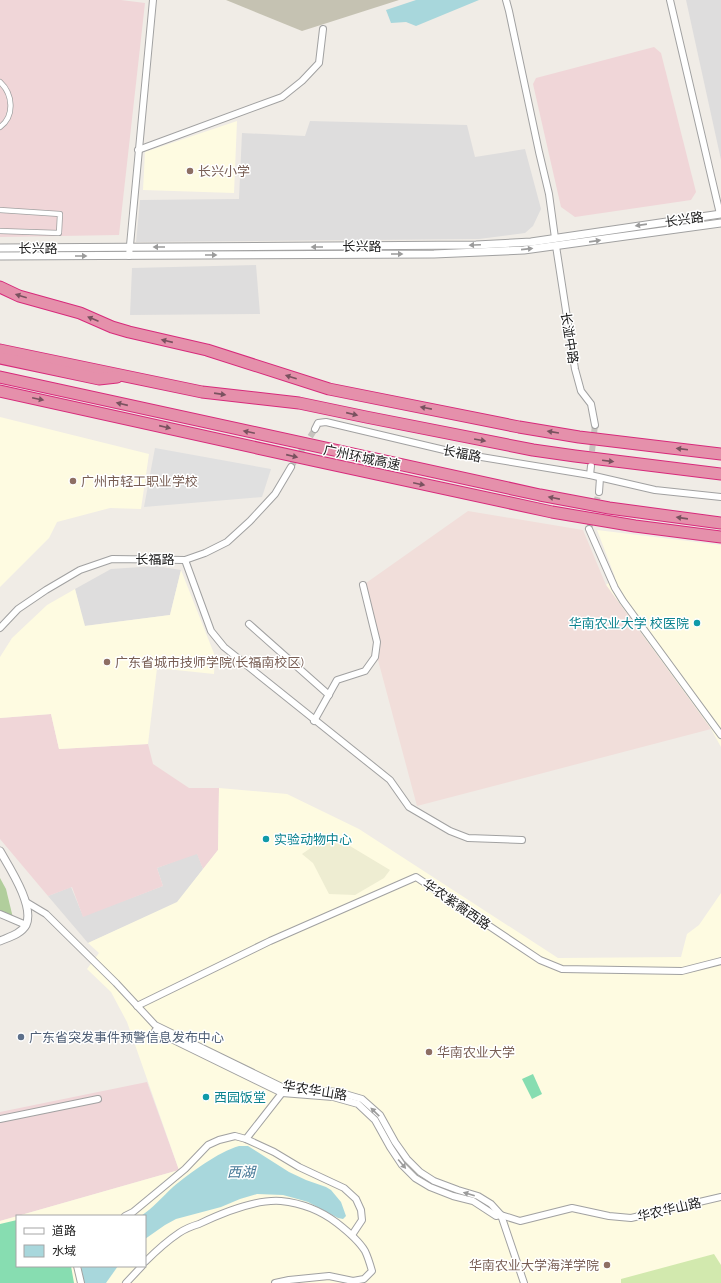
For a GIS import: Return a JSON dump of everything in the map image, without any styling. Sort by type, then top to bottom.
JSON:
[{"type":"highway","points":[[0,287],[19,296],[70,310],[112,327],[207,350],[329,389],[519,427],[579,437],[721,454]]},
{"type":"highway","points":[[0,350],[215,394],[299,403],[540,451],[721,474]]},
{"type":"highway","points":[[0,358],[99,379],[116,377],[160,382]]},
{"type":"highway","name":"广州环城高速","points":[[0,377],[540,495],[609,508],[721,523]]},
{"type":"highway","name":"广州环城高速","points":[[0,391],[316,462],[552,512],[656,529],[721,537]]},
{"type":"street","points":[[129,256],[153,0]]},
{"type":"street","points":[[506,0],[549,194],[556,246]]},
{"type":"street","points":[[670,0],[721,215]]},
{"type":"street","points":[[138,150],[282,97],[302,81],[319,63],[323,29]]},
{"type":"street","points":[[0,82],[7,90],[11,99],[11,109],[8,118],[0,127]]},
{"type":"street","points":[[0,210],[60,214],[59,233],[0,231]]},
{"type":"street","name":"长兴路","points":[[0,248],[476,246],[518,243],[721,215]]},
{"type":"street","name":"长兴路","points":[[0,256],[465,253],[556,246],[721,223]]},
{"type":"street","name":"长湴中路","points":[[556,246],[575,369],[581,391],[590,404],[595,425]]},
{"type":"street","name":"长福路","points":[[315,429],[318,423],[326,422],[457,452],[590,475]]},
{"type":"street","points":[[591,466],[590,475],[600,478],[654,490],[721,498]]},
{"type":"street","name":"长福路","points":[[0,628],[18,609],[80,570],[112,559],[185,560],[205,553],[226,542],[250,521],[275,494],[291,467]]},
{"type":"street","points":[[599,492],[600,478]]},
{"type":"street","points":[[589,529],[615,588],[721,736]]},
{"type":"street","points":[[185,560],[211,630],[224,647],[314,721],[390,780],[409,807],[450,831],[468,838],[522,840]]},
{"type":"street","points":[[314,721],[337,680],[365,671],[375,657],[377,642],[363,586]]},
{"type":"street","points":[[249,624],[328,695]]},
{"type":"street","points":[[0,851],[18,884],[26,902],[28,913],[26,925],[15,934],[0,941]]},
{"type":"street","name":"华农紫薇西路","points":[[137,1006],[270,941],[416,877],[540,960],[562,968],[682,971],[721,961]]},
{"type":"street","name":"华农华山路","points":[[26,902],[46,914],[116,983],[155,1028],[283,1090],[338,1092],[360,1102],[380,1115],[394,1142],[407,1159],[420,1172],[434,1181],[478,1196],[491,1204],[501,1215],[520,1221],[572,1208],[609,1216],[631,1218],[721,1197]]},
{"type":"street","points":[[0,914],[26,925]]},
{"type":"street","points":[[246,1139],[283,1090]]},
{"type":"street","points":[[0,1120],[98,1099]]},
{"type":"street","points":[[127,1215],[133,1212],[185,1169],[208,1145],[234,1136],[246,1139],[274,1152],[299,1167],[344,1188],[356,1199],[361,1210],[362,1220],[352,1235]]},
{"type":"street","points":[[146,1261],[158,1249],[181,1232],[226,1212],[260,1203],[279,1201],[310,1208],[326,1215],[352,1235],[365,1250],[372,1271],[364,1279],[353,1281],[329,1276],[288,1280],[275,1283]]},
{"type":"street","points":[[501,1215],[524,1283]]},
{"type":"street","points":[[77,1267],[81,1283]]},
{"type":"street","points":[[126,1283],[141,1267]]},
{"type":"shaded area","points":[[0,0],[121,0],[145,3],[119,235],[0,237]]},
{"type":"shaded area","points":[[226,0],[399,0],[302,31]]},
{"type":"shaded area","points":[[686,0],[721,0],[721,160]]},
{"type":"shaded area","points":[[654,47],[661,53],[696,192],[691,200],[575,217],[561,207],[533,84],[536,78]]},
{"type":"shaded area","name":"长兴小学","points":[[237,121],[234,193],[143,190],[145,152]]},
{"type":"shaded area","points":[[310,121],[467,125],[475,157],[525,149],[541,209],[533,226],[525,233],[479,239],[136,242],[140,200],[239,199],[242,133],[305,136]]},
{"type":"shaded area","points":[[256,265],[260,314],[130,315],[132,268]]},
{"type":"shaded area","name":"广州市轻工职业学校","points":[[0,417],[149,454],[141,509],[110,508],[57,522],[49,538],[0,587]]},
{"type":"shaded area","points":[[155,448],[271,469],[262,497],[144,507]]},
{"type":"shaded area","points":[[468,511],[583,530],[606,585],[711,729],[417,806],[378,660],[380,643],[366,583]]},
{"type":"shaded area","points":[[597,530],[721,545],[721,747],[711,729],[606,585],[615,577]]},
{"type":"shaded area","points":[[156,566],[181,570],[170,615],[84,626],[75,589],[111,569]]},
{"type":"shaded area","name":"广东省城市技师学院(长福南校区)","points":[[181,570],[215,656],[214,674],[157,668],[148,744],[59,749],[51,714],[0,718],[0,657],[12,638],[47,605],[75,589],[85,626],[170,615]]},
{"type":"shaded area","points":[[51,714],[59,749],[148,744],[153,764],[189,788],[219,788],[218,850],[203,869],[197,854],[157,868],[163,886],[83,917],[72,887],[48,896],[0,839],[0,718]]},
{"type":"shaded area","name":"华南农业大学","points":[[219,788],[287,794],[359,829],[558,958],[681,957],[687,934],[699,925],[721,893],[721,1283],[0,1283],[0,1221],[16,1216],[16,1267],[146,1267],[146,1215],[22,1215],[179,1170],[127,1022],[111,992],[87,969],[99,953],[88,943],[177,902],[218,850]]},
{"type":"shaded area","points":[[197,853],[203,869],[177,903],[88,943],[48,896],[71,887],[83,916],[163,886],[157,868]]},
{"type":"shaded area","points":[[147,1082],[179,1170],[21,1215],[16,1215],[16,1216],[0,1221],[0,1112]]},
{"type":"green space","points":[[331,840],[340,840],[390,870],[384,878],[355,895],[329,894],[313,863],[302,854],[318,843]]},
{"type":"green space","points":[[0,878],[6,889],[14,922],[0,913]]},
{"type":"green space","points":[[533,1074],[542,1094],[532,1099],[522,1079]]},
{"type":"green space","points":[[16,1220],[16,1267],[71,1267],[74,1283],[0,1283],[0,1224]]},
{"type":"green space","points":[[714,1254],[721,1265],[721,1283],[621,1283],[621,1279]]},
{"type":"water","points":[[416,0],[479,0],[416,26],[406,22],[391,23],[386,10]]},
{"type":"water","name":"西湖","points":[[239,1146],[248,1146],[289,1172],[326,1187],[331,1190],[341,1202],[346,1216],[343,1219],[338,1218],[308,1202],[283,1195],[257,1194],[221,1207],[176,1219],[146,1238],[146,1215],[142,1215],[173,1187],[196,1169]]},
{"type":"water","points":[[81,1267],[117,1267],[106,1283],[84,1283]]},
{"type":"tunnel","points":[[591,460],[595,425]]},
{"type":"tunnel","points":[[291,467],[315,429]]},
{"type":"tunnel","points":[[589,529],[599,492]]},
{"type":"place","name":"长兴小学","points":[[190,171]]},
{"type":"place","name":"广州市轻工职业学校","points":[[73,481]]},
{"type":"place","name":"华南农业大学 校医院","points":[[697,623]]},
{"type":"place","name":"广东省城市技师学院(长福南校区)","points":[[107,662]]},
{"type":"place","name":"实验动物中心","points":[[266,839]]},
{"type":"place","name":"广东省突发事件预警信息发布中心","points":[[21,1037]]},
{"type":"place","name":"华南农业大学","points":[[429,1052]]},
{"type":"place","name":"西园饭堂","points":[[206,1097]]},
{"type":"place","name":"华南农业大学海洋学院","points":[[607,1265]]}]
